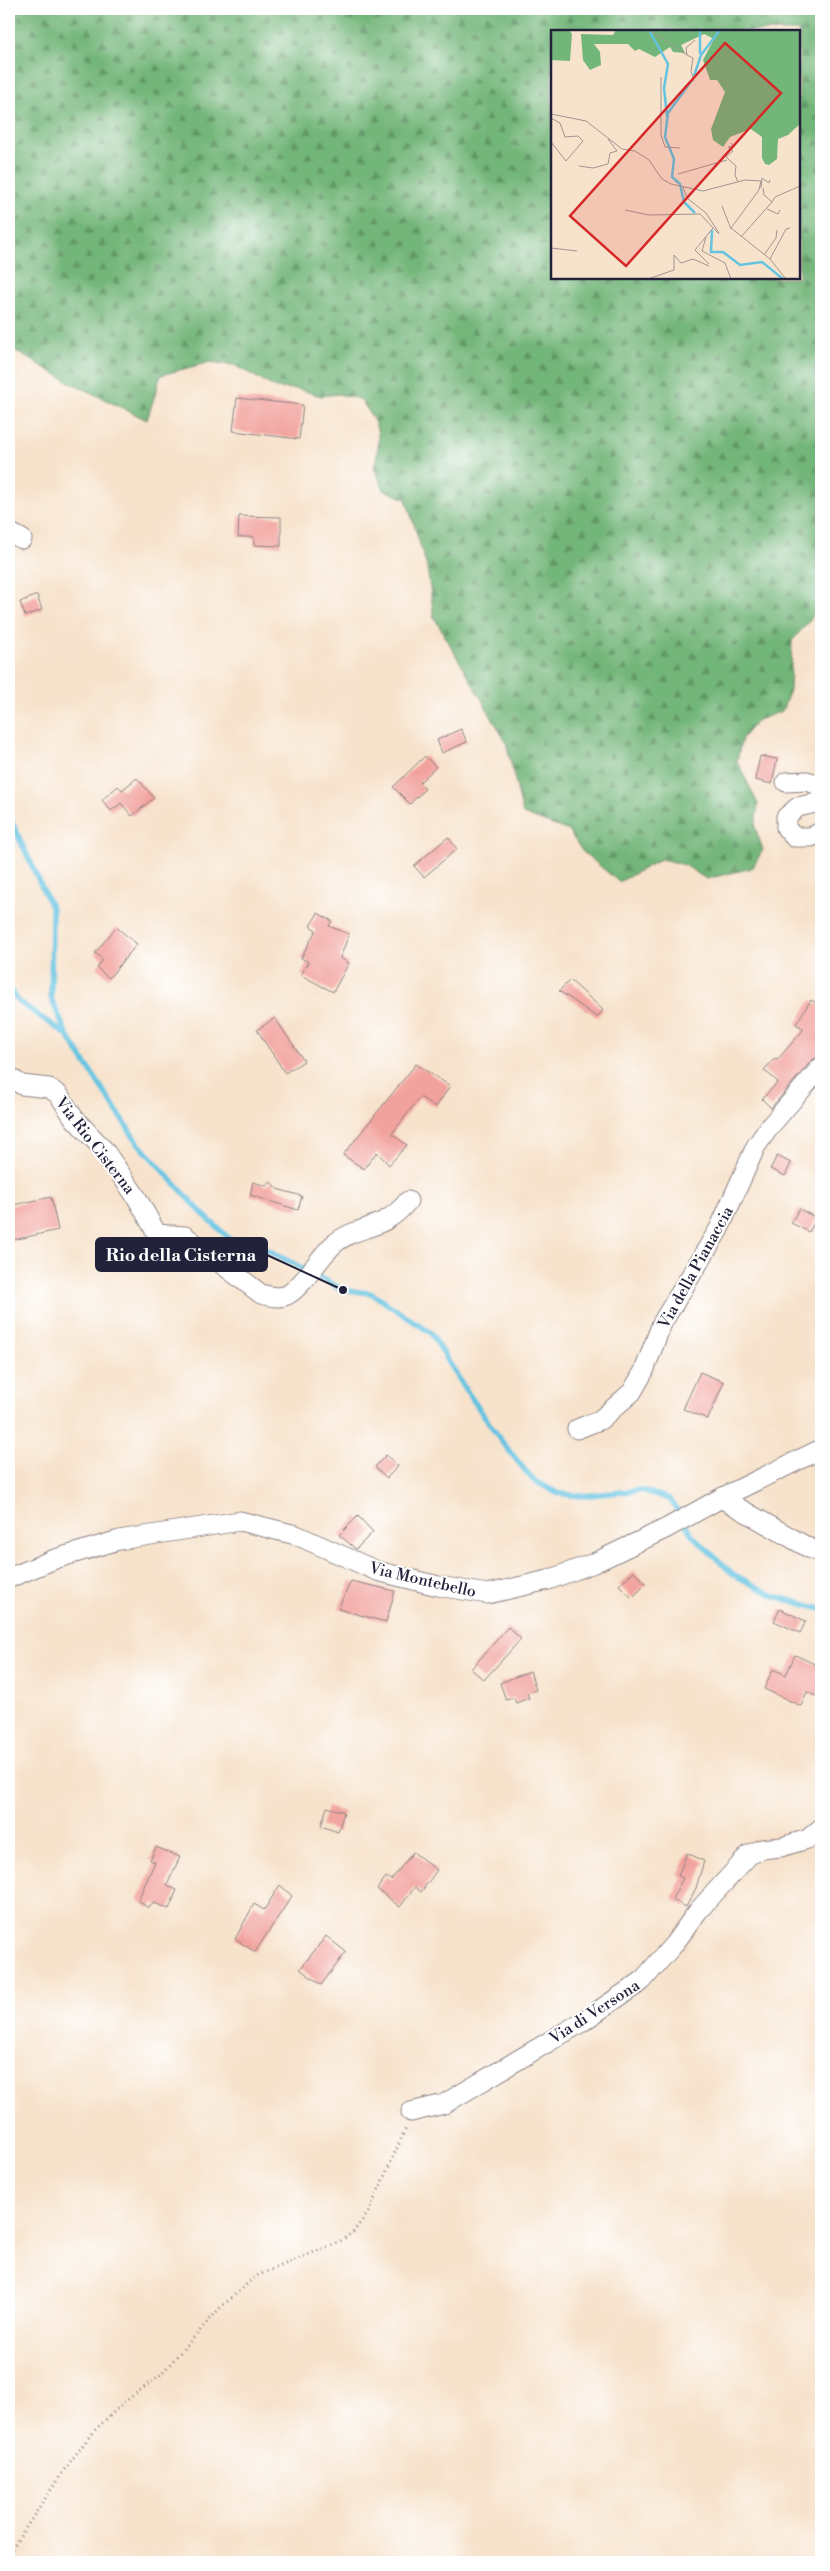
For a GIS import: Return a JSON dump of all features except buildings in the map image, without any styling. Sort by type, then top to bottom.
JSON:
[{"type":"street","points":[[786,782],[807,781],[821,786]]},
{"type":"street","points":[[821,797],[816,803],[798,807],[786,817],[786,828],[794,837],[811,837],[821,832]]},
{"type":"street","name":"Via della Pianaccia","points":[[577,1429],[600,1420],[632,1392],[644,1371],[662,1323],[719,1229],[756,1146],[771,1125],[821,1067]]},
{"type":"street","name":"Via Rio Cisterna","points":[[9,1077],[22,1085],[50,1088],[59,1095],[74,1118],[104,1150],[137,1198],[157,1234],[184,1236],[261,1294],[274,1298],[286,1296],[304,1278],[317,1260],[345,1236],[384,1223],[399,1213],[408,1201]]},
{"type":"street","name":"Via Montebello","points":[[9,1578],[55,1559],[119,1540],[240,1521],[296,1535],[377,1571],[438,1586],[488,1594],[548,1580],[594,1563],[668,1528],[721,1498],[821,1449]]},
{"type":"street","points":[[721,1498],[821,1553]]},
{"type":"street","name":"Via di Versona","points":[[419,2111],[444,2104],[582,2022],[642,1981],[674,1944],[698,1911],[749,1855],[762,1849],[781,1847],[808,1839],[821,1828]]},
{"type":"path","points":[[9,2553],[64,2470],[92,2433],[122,2404],[160,2375],[221,2307],[256,2276],[339,2242],[352,2232],[368,2213],[404,2130],[419,2111]]},
{"type":"green space","points":[[9,9],[821,9],[821,607],[792,641],[790,690],[782,711],[758,720],[742,738],[737,761],[758,804],[755,827],[763,850],[752,868],[706,879],[685,865],[661,859],[619,882],[582,851],[569,831],[523,814],[506,742],[434,617],[427,567],[406,499],[384,490],[374,467],[378,447],[378,432],[372,417],[360,399],[338,394],[321,396],[298,389],[276,388],[234,365],[210,362],[161,375],[147,420],[71,383],[9,347]]},
{"type":"waterway","points":[[9,816],[52,909],[51,998],[67,1035],[137,1142],[201,1212],[235,1244],[266,1249],[343,1290],[371,1293],[431,1333],[464,1387],[502,1442],[533,1480],[557,1493],[581,1496],[641,1490],[670,1499],[692,1535],[733,1574],[774,1596],[821,1609]]},
{"type":"waterway","points":[[9,988],[19,1002],[67,1035]]},
{"type":"place","name":"Rio della Cisterna","points":[[343,1290]]}]
